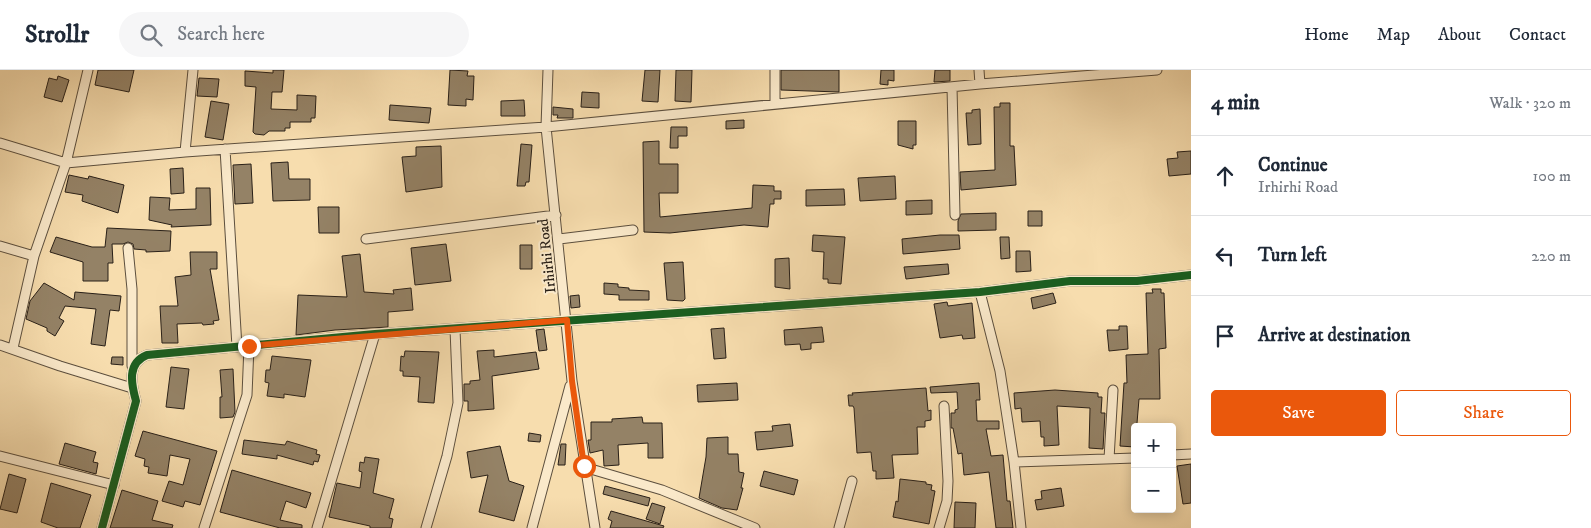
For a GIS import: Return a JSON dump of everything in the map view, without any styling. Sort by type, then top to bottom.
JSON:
[{"type":"street","points":[[13,348],[34,256],[66,164],[88,70]]},
{"type":"street","points":[[185,152],[192,70]]},
{"type":"street","name":"Irhirhi Road","points":[[548,70],[546,127],[559,239],[572,381],[595,528]]},
{"type":"street","points":[[775,70],[775,104]]},
{"type":"street","points":[[979,70],[980,84]]},
{"type":"street","points":[[0,143],[66,164],[185,152],[546,127],[980,84],[1157,70]]},
{"type":"street","points":[[952,87],[955,215]]},
{"type":"street","points":[[225,149],[237,347]]},
{"type":"street","points":[[366,239],[556,215]]},
{"type":"street","points":[[559,239],[632,230]]},
{"type":"street","points":[[0,246],[34,256]]},
{"type":"street","points":[[102,528],[136,401],[132,388],[132,289],[128,248]]},
{"type":"street","points":[[132,367],[138,358],[147,355],[375,334],[980,292],[1070,281],[1137,281],[1191,275]]},
{"type":"street","points":[[980,292],[1000,371],[1022,528]]},
{"type":"street","points":[[426,528],[447,456],[458,403],[455,329]]},
{"type":"street","points":[[317,528],[375,334]]},
{"type":"street","points":[[0,345],[132,388]]},
{"type":"street","points":[[204,528],[247,395],[249,346]]},
{"type":"street","points":[[532,528],[572,381]]},
{"type":"street","points":[[1108,459],[1112,390]]},
{"type":"street","points":[[939,528],[947,502],[948,488],[944,406]]},
{"type":"street","points":[[1176,455],[1191,454]]},
{"type":"street","points":[[0,456],[114,485]]},
{"type":"street","points":[[1014,462],[1131,458]]},
{"type":"street","points":[[584,466],[662,490],[755,528]]},
{"type":"street","points":[[839,528],[852,481]]},
{"type":"building","points":[[98,70],[134,70],[129,92],[95,85]]},
{"type":"building","points":[[273,70],[284,70],[282,92],[272,92],[271,109],[297,110],[297,95],[316,96],[315,118],[311,118],[311,122],[290,122],[290,128],[285,128],[285,131],[269,131],[264,135],[255,134],[253,132],[256,87],[245,86],[245,71],[273,73]]},
{"type":"building","points":[[450,70],[468,71],[467,76],[474,76],[473,100],[466,99],[466,106],[448,105]]},
{"type":"building","points":[[645,70],[660,70],[658,102],[642,101]]},
{"type":"building","points":[[676,70],[692,70],[691,102],[675,101]]},
{"type":"building","points":[[781,70],[839,70],[839,92],[781,90]]},
{"type":"building","points":[[881,70],[894,70],[894,81],[888,80],[888,85],[880,84]]},
{"type":"building","points":[[935,70],[950,70],[950,81],[934,82]]},
{"type":"building","points":[[58,76],[69,80],[62,102],[44,97],[49,78],[57,80]]},
{"type":"building","points":[[199,78],[219,79],[217,97],[197,96]]},
{"type":"building","points":[[582,92],[599,93],[599,108],[581,107]]},
{"type":"building","points":[[524,100],[525,116],[501,116],[501,101]]},
{"type":"building","points":[[211,101],[229,104],[223,140],[205,137]]},
{"type":"building","points":[[1000,103],[1010,103],[1010,146],[1014,146],[1016,185],[961,190],[960,172],[995,170],[994,107],[1000,107]]},
{"type":"building","points":[[390,105],[431,108],[429,123],[389,120]]},
{"type":"building","points":[[553,107],[573,109],[573,118],[557,118],[558,115],[553,115]]},
{"type":"building","points":[[980,109],[981,144],[968,145],[966,113],[972,113],[972,110]]},
{"type":"building","points":[[744,120],[744,128],[726,129],[726,121]]},
{"type":"building","points":[[898,121],[916,121],[916,145],[913,145],[913,149],[898,145]]},
{"type":"building","points":[[671,127],[687,127],[687,136],[678,136],[678,148],[670,148]]},
{"type":"building","points":[[659,141],[659,164],[678,164],[678,193],[659,193],[660,217],[752,208],[753,185],[774,186],[774,191],[781,191],[781,199],[774,199],[774,204],[770,204],[768,227],[744,225],[670,233],[644,232],[643,142]]},
{"type":"building","points":[[521,144],[532,145],[529,182],[526,182],[525,186],[517,186]]},
{"type":"building","points":[[441,146],[442,187],[406,192],[402,157],[416,156],[416,147]]},
{"type":"building","points":[[1191,151],[1191,174],[1169,176],[1167,159],[1178,158],[1177,152]]},
{"type":"building","points":[[288,162],[289,179],[310,179],[310,200],[273,201],[271,163]]},
{"type":"building","points":[[251,164],[253,203],[235,204],[233,165]]},
{"type":"building","points":[[183,168],[184,193],[171,194],[170,169]]},
{"type":"building","points":[[69,175],[88,179],[89,176],[124,185],[118,213],[82,201],[83,195],[65,192]]},
{"type":"building","points":[[895,176],[896,199],[860,201],[858,178]]},
{"type":"building","points":[[196,188],[210,188],[211,225],[171,227],[172,225],[149,220],[150,197],[170,198],[169,210],[196,209]]},
{"type":"building","points":[[844,189],[845,205],[806,206],[806,190]]},
{"type":"building","points":[[932,200],[932,214],[906,215],[906,201]]},
{"type":"building","points":[[318,207],[339,207],[339,233],[319,233]]},
{"type":"building","points":[[1028,211],[1042,211],[1042,226],[1028,226]]},
{"type":"building","points":[[996,213],[996,230],[958,231],[958,221],[961,214]]},
{"type":"building","points":[[107,228],[171,231],[170,251],[146,252],[146,250],[134,249],[133,244],[128,242],[112,244],[113,263],[108,263],[108,281],[83,281],[83,262],[50,252],[56,237],[92,247],[105,247]]},
{"type":"building","points":[[813,235],[845,237],[841,284],[828,283],[828,279],[823,279],[824,252],[812,251]]},
{"type":"building","points":[[959,235],[960,249],[903,254],[902,239]]},
{"type":"building","points":[[1000,237],[1009,237],[1010,258],[1001,259]]},
{"type":"building","points":[[446,244],[451,281],[415,285],[411,248]]},
{"type":"building","points":[[520,245],[532,245],[532,269],[520,269]]},
{"type":"building","points":[[1016,251],[1030,251],[1031,271],[1016,272]]},
{"type":"building","points":[[190,252],[217,252],[217,269],[210,269],[219,320],[213,321],[214,324],[177,324],[178,343],[162,343],[160,306],[178,306],[175,277],[191,275]]},
{"type":"building","points":[[360,254],[364,292],[394,294],[393,290],[411,288],[413,310],[388,312],[388,327],[335,330],[296,335],[298,295],[347,297],[342,256]]},
{"type":"building","points":[[789,258],[790,289],[775,287],[775,259]]},
{"type":"building","points":[[683,262],[685,299],[683,301],[667,300],[664,263]]},
{"type":"building","points":[[948,264],[949,274],[906,279],[904,267]]},
{"type":"building","points":[[44,283],[74,300],[75,292],[121,296],[119,311],[110,310],[105,346],[91,344],[96,309],[65,306],[59,318],[64,321],[55,336],[47,331],[47,328],[26,319],[30,301]]},
{"type":"building","points":[[604,283],[618,284],[618,287],[629,288],[629,290],[649,291],[649,300],[619,300],[619,295],[604,294]]},
{"type":"building","points":[[1152,289],[1161,289],[1161,293],[1164,293],[1166,348],[1159,349],[1160,399],[1139,399],[1137,423],[1131,423],[1131,447],[1120,446],[1124,383],[1127,383],[1126,355],[1148,354],[1146,293],[1153,293]]},
{"type":"building","points":[[1053,293],[1056,303],[1033,309],[1031,298]]},
{"type":"building","points":[[579,295],[580,307],[571,308],[570,296]]},
{"type":"building","points":[[947,302],[948,306],[972,303],[975,338],[963,339],[962,335],[940,338],[934,304]]},
{"type":"building","points":[[1119,326],[1127,326],[1128,349],[1109,351],[1107,330],[1119,330]]},
{"type":"building","points":[[822,327],[824,342],[811,343],[811,349],[801,350],[800,344],[785,345],[784,330]]},
{"type":"building","points":[[724,328],[726,358],[714,359],[711,329]]},
{"type":"building","points":[[544,329],[547,350],[539,351],[536,330]]},
{"type":"building","points":[[494,350],[494,357],[536,352],[539,369],[492,376],[494,409],[468,411],[468,401],[464,401],[464,384],[480,380],[477,351]]},
{"type":"building","points":[[405,351],[439,352],[434,403],[418,402],[420,377],[403,376],[403,371],[400,371],[401,356],[404,357]]},
{"type":"building","points":[[272,356],[311,360],[305,397],[284,394],[284,398],[267,396],[269,383],[265,382],[266,370],[270,370]]},
{"type":"building","points":[[112,357],[123,357],[123,365],[111,364]]},
{"type":"building","points":[[171,367],[189,369],[184,409],[166,407]]},
{"type":"building","points":[[233,369],[235,412],[233,417],[220,418],[220,397],[222,397],[220,370]]},
{"type":"building","points":[[737,383],[738,400],[698,402],[697,385]]},
{"type":"building","points":[[979,383],[980,400],[976,400],[977,421],[999,421],[999,429],[986,429],[991,456],[1003,455],[1007,501],[1010,501],[1013,528],[996,528],[989,472],[964,475],[962,453],[958,454],[953,428],[951,428],[951,413],[955,413],[955,410],[958,409],[957,392],[931,393],[930,387]]},
{"type":"building","points":[[926,388],[928,411],[931,410],[931,420],[925,421],[925,427],[917,427],[918,454],[892,455],[894,478],[876,479],[871,452],[857,453],[854,408],[849,406],[848,395],[853,395],[852,393]]},
{"type":"building","points":[[1055,390],[1098,393],[1098,397],[1102,397],[1101,413],[1105,413],[1103,449],[1089,448],[1090,408],[1057,406],[1059,445],[1044,446],[1044,437],[1041,437],[1040,421],[1022,422],[1021,408],[1015,409],[1014,393]]},
{"type":"building","points":[[642,417],[643,423],[662,423],[663,458],[648,458],[648,443],[618,445],[619,465],[604,466],[603,450],[590,453],[588,440],[591,440],[591,422],[612,422],[612,419]]},
{"type":"building","points":[[790,424],[793,446],[757,450],[755,432],[773,431],[772,426]]},
{"type":"building","points":[[143,431],[217,451],[200,505],[185,501],[183,507],[162,501],[169,481],[183,485],[190,459],[170,455],[167,476],[148,473],[149,467],[144,466],[145,459],[135,456]]},
{"type":"building","points":[[529,433],[541,435],[540,442],[528,441]]},
{"type":"building","points":[[728,437],[728,454],[738,454],[739,472],[744,473],[741,488],[743,488],[737,510],[722,508],[699,498],[706,457],[707,438]]},
{"type":"building","points":[[244,440],[285,445],[287,441],[317,450],[316,454],[320,455],[318,462],[314,461],[313,465],[277,455],[277,459],[242,454]]},
{"type":"building","points":[[65,443],[96,452],[93,462],[98,463],[96,474],[59,464]]},
{"type":"building","points":[[561,444],[566,444],[565,465],[558,465]]},
{"type":"building","points":[[500,446],[509,481],[524,486],[514,521],[479,512],[488,475],[471,478],[467,452]]},
{"type":"building","points":[[365,457],[379,459],[373,493],[394,499],[389,518],[393,519],[391,528],[370,528],[370,526],[329,517],[337,483],[360,488],[362,472],[359,471],[360,462],[364,463]]},
{"type":"building","points":[[1191,464],[1191,503],[1183,504],[1177,466]]},
{"type":"building","points":[[232,470],[311,493],[306,508],[286,501],[280,520],[302,525],[302,528],[280,528],[220,512]]},
{"type":"building","points":[[764,471],[798,480],[794,495],[760,486]]},
{"type":"building","points":[[9,474],[26,479],[17,513],[0,509]]},
{"type":"building","points":[[900,479],[926,482],[926,484],[932,485],[931,490],[935,491],[929,524],[893,517],[896,501],[898,502]]},
{"type":"building","points":[[51,483],[91,495],[80,528],[58,528],[41,522]]},
{"type":"building","points":[[605,486],[650,498],[648,506],[603,494]]},
{"type":"building","points":[[1061,488],[1064,506],[1037,510],[1035,500],[1042,499],[1041,491]]},
{"type":"building","points":[[122,490],[158,501],[152,520],[173,525],[172,528],[110,528]]},
{"type":"building","points":[[955,502],[976,503],[975,528],[954,528]]},
{"type":"building","points":[[652,503],[665,507],[660,524],[646,519]]},
{"type":"building","points":[[611,511],[664,526],[663,528],[610,528],[612,521],[608,519]]},
{"type":"cycle path","points":[[102,528],[136,401],[132,381],[133,368],[136,363],[147,355],[375,334],[980,292],[1070,281],[1137,281],[1191,275]]},
{"type":"route","points":[[249,346],[375,334],[567,320],[572,381],[584,466]]}]
